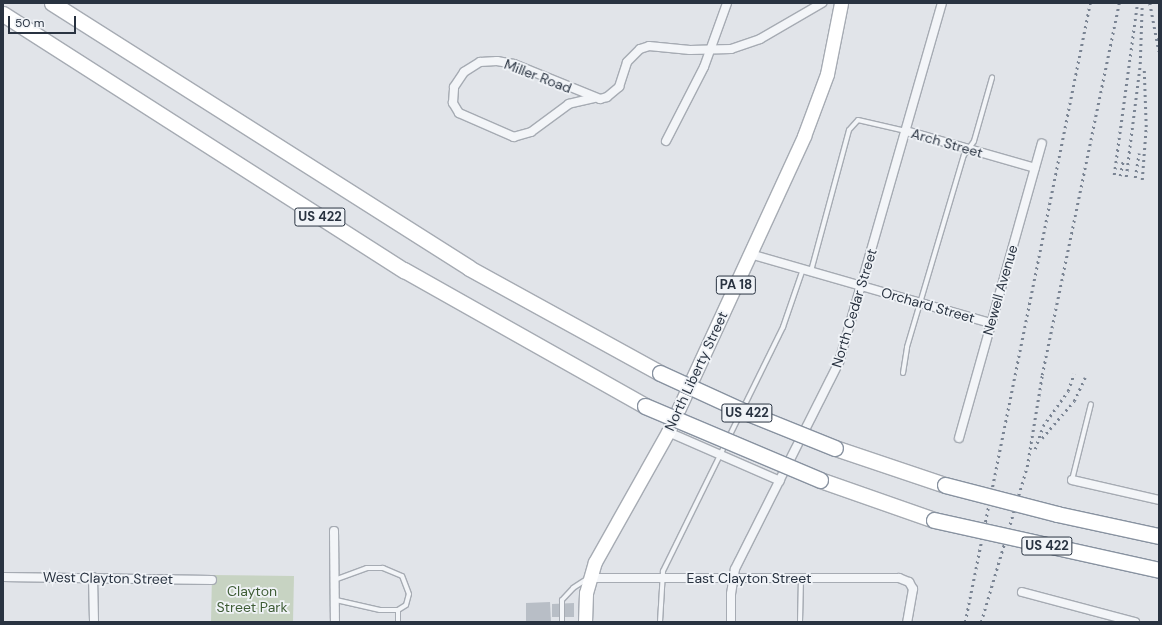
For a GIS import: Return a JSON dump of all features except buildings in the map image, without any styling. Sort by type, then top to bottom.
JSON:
[{"type":"highway","name":"US 422","points":[[52,3],[469,268],[660,373],[743,411],[836,448],[945,485],[1058,514],[1159,536]]},
{"type":"highway","name":"US 422","points":[[3,14],[404,270],[645,406],[820,480],[934,520],[1159,570]]},
{"type":"main road","name":"North Liberty Street","points":[[585,622],[586,593],[589,578],[598,555],[668,432],[804,136],[821,92],[832,55],[841,3]]},
{"type":"street","points":[[666,141],[698,81],[727,3]]},
{"type":"street","name":"Miller Road","points":[[594,98],[569,104],[530,132],[514,137],[459,113],[453,103],[454,87],[464,72],[480,62],[497,61],[514,64],[594,98],[600,99],[614,93],[623,79],[630,56],[644,47],[710,50],[730,48],[760,39],[822,3]]},
{"type":"street","name":"North Cedar Street","points":[[731,622],[732,578],[839,362],[942,3]]},
{"type":"street","name":"Arch Street","points":[[906,131],[1035,168]]},
{"type":"street","name":"Newell Avenue","points":[[959,438],[1042,143]]},
{"type":"street","name":"Orchard Street","points":[[750,254],[991,323]]},
{"type":"street","points":[[668,432],[780,480]]},
{"type":"street","points":[[1072,480],[1159,500]]},
{"type":"street","points":[[334,531],[336,622]]},
{"type":"street","name":"West Clayton Street","points":[[3,577],[93,577],[212,580]]},
{"type":"street","points":[[93,577],[94,622]]},
{"type":"street","name":"East Clayton Street","points":[[589,578],[899,578],[909,582],[913,594],[907,622]]},
{"type":"street","points":[[1022,592],[1135,622]]},
{"type":"lane","points":[[903,373],[907,347],[964,155],[974,141],[992,78]]},
{"type":"lane","name":"Arch Street","points":[[811,272],[845,140],[849,130],[858,120],[906,131]]},
{"type":"lane","points":[[660,622],[661,578],[783,327],[802,269]]},
{"type":"lane","points":[[1072,480],[1091,404]]},
{"type":"lane","points":[[336,579],[367,568],[378,568],[398,572],[406,581],[408,599],[402,609],[398,610],[380,610],[336,600]]},
{"type":"lane","points":[[562,622],[562,600],[573,588],[589,578]]},
{"type":"lane","points":[[800,622],[801,578]]},
{"type":"lane","points":[[398,610],[398,622]]},
{"type":"green space","name":"Clayton Street Park","points":[[212,575],[294,576],[293,622],[211,622]]},
{"type":"railway","points":[[965,622],[1090,3]]},
{"type":"railway","points":[[981,622],[1027,467],[1042,375],[1119,3]]},
{"type":"railway","points":[[1126,177],[1140,64],[1142,3]]},
{"type":"railway","points":[[1150,3],[1159,51]]},
{"type":"railway","points":[[1114,175],[1137,5]]},
{"type":"railway","points":[[1142,180],[1146,127],[1144,70]]},
{"type":"railway","points":[[1135,178],[1139,153]]},
{"type":"railway","points":[[1120,176],[1123,160]]},
{"type":"railway","points":[[1035,449],[1043,426],[1068,391],[1074,374]]},
{"type":"railway","points":[[1042,438],[1074,401],[1085,377]]}]
